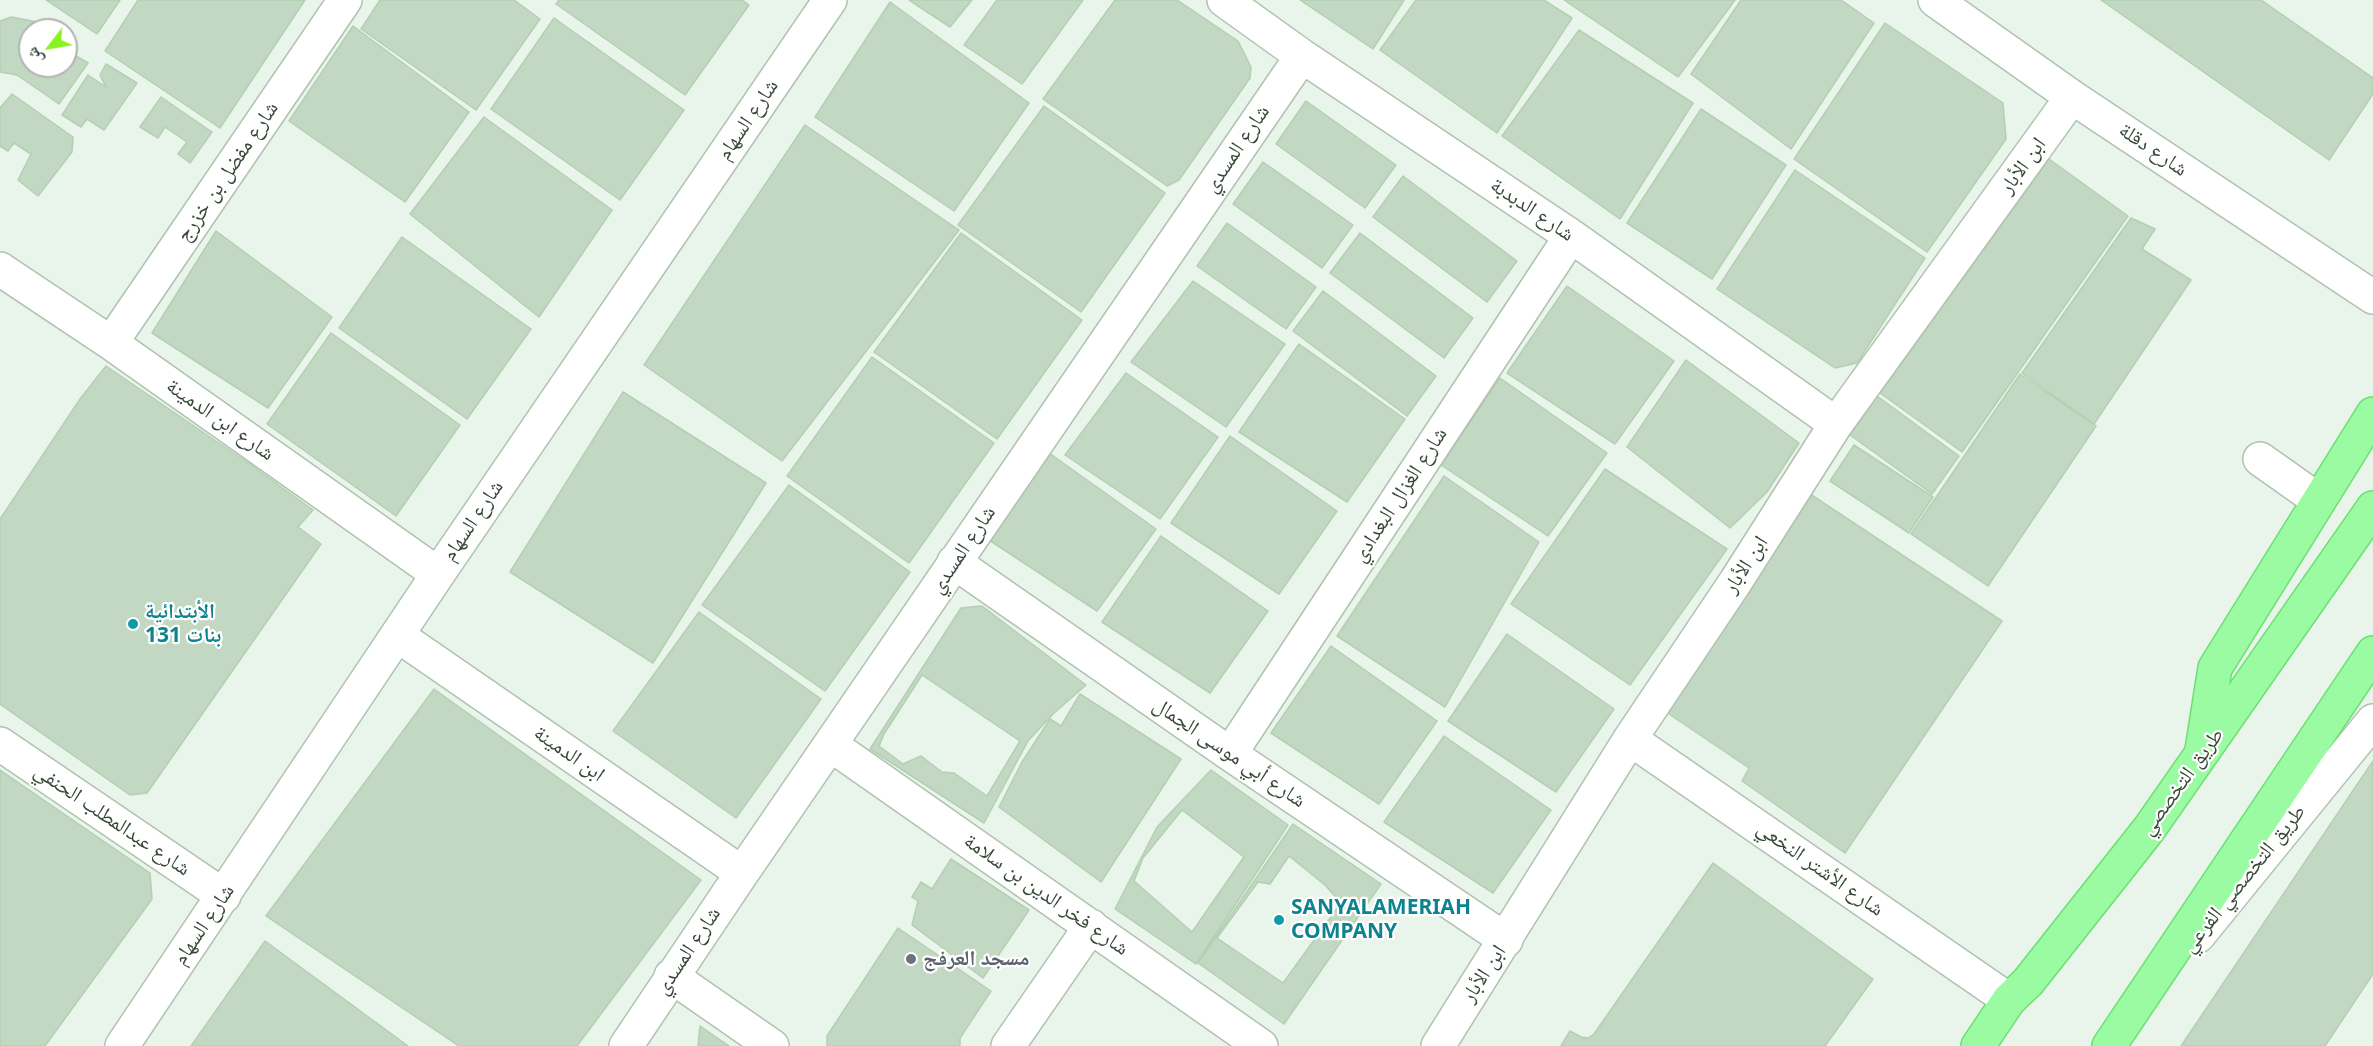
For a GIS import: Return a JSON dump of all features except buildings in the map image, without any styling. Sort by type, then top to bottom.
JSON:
[{"type":"main road","points":[[2201,757],[2215,668],[2373,414]]},
{"type":"main road","name":"طريق التخصصي","points":[[1978,1046],[2009,1000],[2034,974],[2149,829],[2373,508]]},
{"type":"main road","points":[[2112,1041],[2373,653]]},
{"type":"street","name":"شارع مفضل بن خزرج","points":[[111,343],[345,0]]},
{"type":"street","name":"شارع الدبدبة","points":[[1224,0],[1302,56],[1571,236],[1836,424]]},
{"type":"street","name":"شارع دقلة","points":[[1935,0],[2073,97],[2373,297]]},
{"type":"street","name":"شارع السهام","points":[[122,1046],[821,3]]},
{"type":"street","name":"شارع المسدي","points":[[626,1046],[671,976],[1302,56]]},
{"type":"street","name":"ابن الأبار","points":[[1437,1046],[1506,940],[1630,739],[1736,581],[1836,424],[2073,97]]},
{"type":"street","name":"شارع الغزال البغدادي","points":[[1230,754],[1571,236]]},
{"type":"street","name":"شارع ابن الدمينة","points":[[0,269],[111,343],[438,574]]},
{"type":"street","points":[[2259,459],[2318,500]]},
{"type":"street","name":"شارع أبي موسى الجمال","points":[[954,562],[1230,754],[1506,940]]},
{"type":"street","name":"ابن الدمينة","points":[[397,635],[742,873]]},
{"type":"street","name":"طريق التخصصي الفرعي","points":[[2112,1041],[2373,721]]},
{"type":"street","name":"شارع الأشتر النخعي","points":[[1630,739],[2009,1000]]},
{"type":"street","name":"شارع عبدالمطلب الحنفي","points":[[0,744],[224,896]]},
{"type":"street","name":"شارع فخر الدين بن سلامة","points":[[831,744],[1261,1046]]},
{"type":"street","points":[[1008,1046],[1091,926]]},
{"type":"street","points":[[671,976],[772,1046]]},
{"type":"place","name":"الأبتدائية 131 بنات","points":[[133,624]]},
{"type":"place","name":"SANYALAMERIAH COMPANY","points":[[1279,920]]},
{"type":"place","name":"مسجد العرفج","points":[[911,959]]}]
